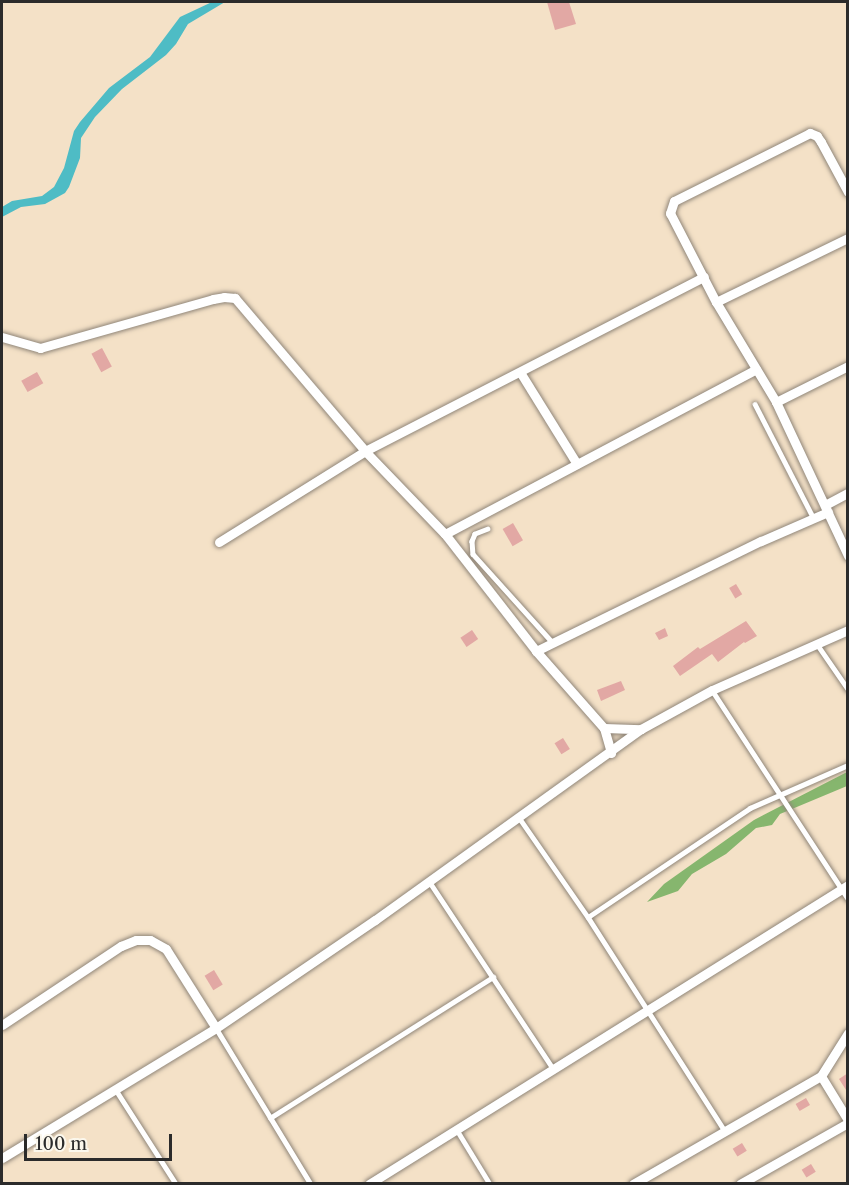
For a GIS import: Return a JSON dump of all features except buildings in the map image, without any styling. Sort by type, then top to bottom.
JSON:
[{"type":"street","points":[[848,192],[821,142],[817,136],[810,133],[674,201],[670,213],[716,302],[776,402],[848,556]]},
{"type":"street","points":[[716,302],[848,238]]},
{"type":"street","points":[[219,542],[365,452],[704,278]]},
{"type":"street","points":[[2,337],[40,348],[213,299],[235,298],[365,452],[445,534],[536,651],[604,728],[611,753]]},
{"type":"street","points":[[776,402],[848,366]]},
{"type":"street","points":[[445,534],[756,369]]},
{"type":"street","points":[[520,372],[577,464]]},
{"type":"street","points":[[536,651],[761,540],[814,519],[848,493]]},
{"type":"street","points":[[2,1158],[216,1028],[611,753],[641,729],[712,690],[848,630]]},
{"type":"street","points":[[604,728],[641,729]]},
{"type":"street","points":[[369,1184],[844,887]]},
{"type":"street","points":[[2,1025],[121,946],[136,940],[150,940],[166,949],[216,1028]]},
{"type":"street","points":[[633,1184],[726,1133],[821,1076],[848,1033]]},
{"type":"street","points":[[740,1184],[848,1121],[821,1076]]},
{"type":"lane","points":[[756,404],[814,519]]},
{"type":"lane","points":[[488,529],[475,534],[471,541],[473,554],[553,643]]},
{"type":"lane","points":[[817,643],[848,689]]},
{"type":"lane","points":[[712,690],[780,795],[844,887],[848,899]]},
{"type":"lane","points":[[588,917],[750,808],[848,765]]},
{"type":"lane","points":[[518,816],[588,917],[726,1133]]},
{"type":"lane","points":[[429,881],[553,1068]]},
{"type":"lane","points":[[270,1118],[493,977]]},
{"type":"lane","points":[[216,1028],[311,1184]]},
{"type":"lane","points":[[114,1088],[176,1184]]},
{"type":"lane","points":[[456,1128],[490,1184]]},
{"type":"green space","points":[[847,772],[847,786],[780,814],[772,825],[756,828],[726,854],[692,874],[678,891],[647,902],[664,884],[754,820]]},
{"type":"water","points":[[212,2],[225,2],[188,24],[166,55],[122,89],[95,117],[81,138],[80,158],[65,193],[45,204],[21,207],[2,217],[2,207],[12,201],[42,196],[54,187],[64,168],[74,131],[109,88],[150,57],[180,17]]}]
